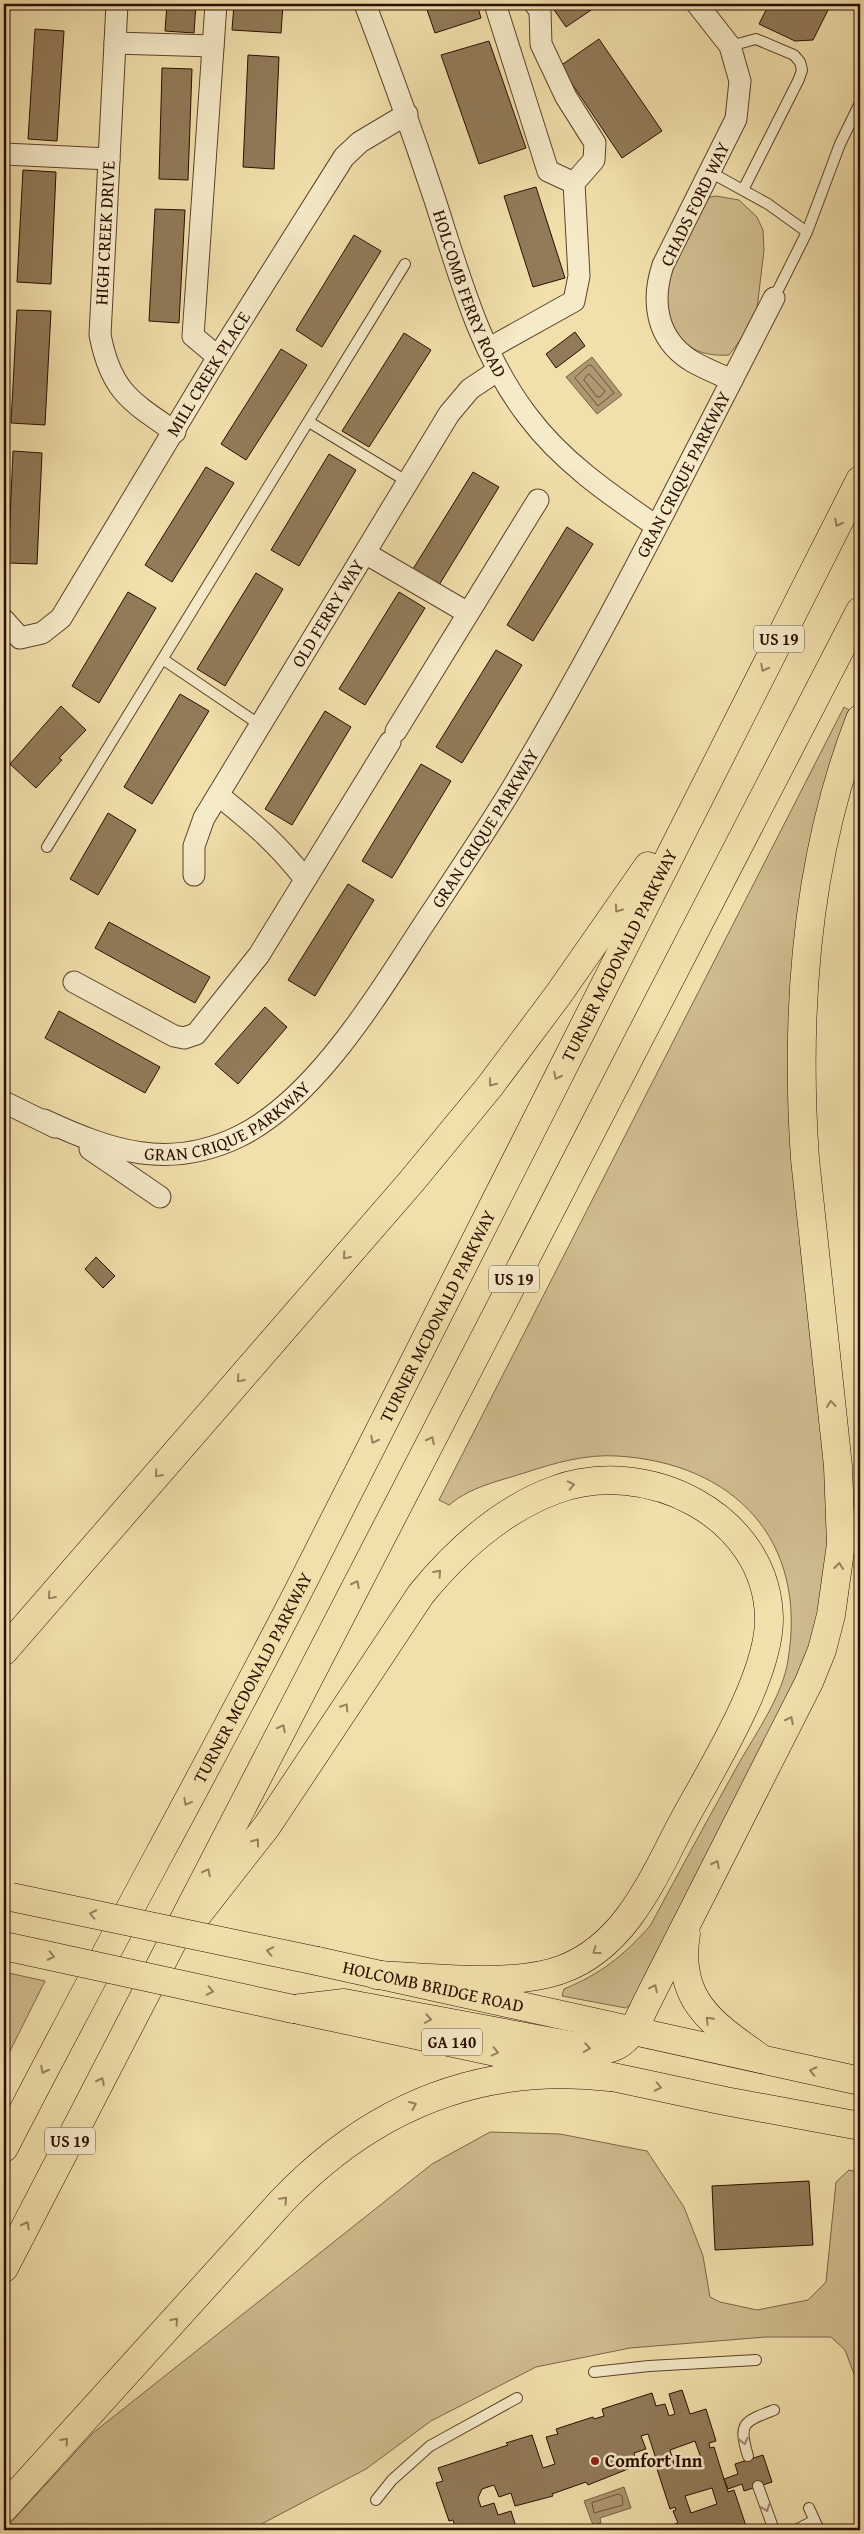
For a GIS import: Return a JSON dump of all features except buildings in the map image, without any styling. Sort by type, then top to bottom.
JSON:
[{"type":"main road","name":"TURNER MCDONALD PARKWAY","points":[[4,2148],[74,2011],[301,1586],[697,798],[860,480]]},
{"type":"main road","name":"US 19","points":[[4,2268],[168,1947],[860,610]]},
{"type":"main road","points":[[293,2009],[344,2004],[602,2050],[620,2044],[632,2031],[809,1682],[822,1650],[837,1580],[842,1544],[841,1505],[805,1159],[801,1100],[801,1020],[817,880],[839,786],[860,719]]},
{"type":"main road","points":[[4,1651],[398,1197],[490,1086],[553,1002],[590,946],[697,798]]},
{"type":"main road","points":[[168,1947],[228,1878],[268,1826],[421,1594],[448,1563],[478,1535],[527,1502],[558,1489],[589,1482],[622,1482],[655,1487],[686,1498],[715,1514],[738,1535],[748,1549],[761,1576],[769,1618],[765,1650],[754,1682],[725,1744],[654,1876],[626,1922],[610,1940],[584,1958],[566,1968],[540,1976],[509,1979],[376,1975]]},
{"type":"main road","name":"HOLCOMB BRIDGE ROAD","points":[[8,1896],[317,1961],[860,2081]]},
{"type":"main road","points":[[694,1908],[686,1931],[684,1951],[684,1972],[690,1990],[699,2008],[712,2023],[762,2059]]},
{"type":"main road","name":"GA 140","points":[[4,1946],[724,2101],[860,2126]]},
{"type":"main road","points":[[4,2508],[288,2195],[320,2164],[348,2142],[377,2122],[412,2105],[478,2083],[506,2077],[548,2074],[610,2076]]},
{"type":"street","name":"HIGH CREEK DRIVE","points":[[117,4],[100,335],[106,362],[119,387],[137,405],[175,432]]},
{"type":"street","points":[[216,4],[193,336],[218,357]]},
{"type":"street","name":"HOLCOMB FERRY ROAD","points":[[365,4],[407,114],[474,319],[497,370],[527,416],[567,460],[610,494],[656,526]]},
{"type":"street","points":[[495,4],[548,171],[574,183]]},
{"type":"street","points":[[488,349],[574,301],[579,276],[574,183],[594,160],[595,143],[566,97],[541,44],[540,11],[535,4]]},
{"type":"street","name":"CHADS FORD WAY","points":[[697,4],[730,46],[740,81],[736,118],[663,265],[657,283],[656,300],[661,326],[676,348],[690,360],[732,380]]},
{"type":"street","points":[[115,43],[213,46]]},
{"type":"street","points":[[511,52],[541,44]]},
{"type":"street","name":"MILL CREEK PLACE","points":[[4,620],[20,638],[42,632],[61,618],[175,432],[218,357],[344,157],[360,142],[407,114]]},
{"type":"street","points":[[4,154],[109,159]]},
{"type":"street","name":"GRAN CRIQUE PARKWAY","points":[[44,1120],[83,1138],[116,1149],[150,1155],[182,1154],[212,1148],[241,1135],[281,1108],[331,1056],[367,1009],[471,854],[580,669],[774,298]]},
{"type":"street","name":"OLD FERRY WAY","points":[[194,875],[194,846],[197,832],[260,725],[449,414],[470,390],[497,370]]},
{"type":"street","points":[[74,982],[174,1036],[190,1038],[200,1030],[252,965],[538,500]]},
{"type":"street","points":[[365,553],[468,613]]},
{"type":"street","points":[[218,795],[263,831],[282,850],[305,880]]},
{"type":"street","points":[[4,1102],[44,1120],[160,1197]]},
{"type":"lane","points":[[730,46],[756,39],[794,55],[800,62],[802,70],[742,190]]},
{"type":"lane","points":[[774,298],[807,232],[840,144],[860,103]]},
{"type":"lane","points":[[710,172],[768,204],[807,232]]},
{"type":"lane","points":[[47,847],[164,660],[405,264]]},
{"type":"lane","points":[[309,422],[408,482]]},
{"type":"lane","points":[[164,660],[260,725]]},
{"type":"lane","points":[[594,2372],[649,2366],[756,2360]]},
{"type":"lane","points":[[376,2500],[392,2480],[430,2446],[517,2398]]},
{"type":"lane","points":[[748,2456],[742,2436],[744,2427],[750,2419],[774,2410]]},
{"type":"lane","points":[[758,2486],[774,2530]]},
{"type":"lane","points":[[809,2508],[813,2521],[819,2530]]},
{"type":"lane","points":[[796,2530],[813,2521]]},
{"type":"shaded area","points":[[716,196],[739,200],[757,217],[763,230],[764,250],[757,309],[744,335],[729,355],[709,354],[690,347],[668,326],[663,309],[666,277],[679,247],[703,205],[710,197]]},
{"type":"shaded area","points":[[844,707],[852,712],[806,894],[815,1345],[831,1555],[808,1657],[632,2003],[626,2008],[562,1996],[564,1989],[590,1977],[611,1963],[650,1926],[775,1700],[781,1687],[788,1660],[791,1617],[786,1579],[774,1545],[754,1516],[728,1492],[696,1474],[659,1462],[617,1456],[594,1456],[570,1460],[485,1485],[449,1505],[439,1500]]},
{"type":"shaded area","points":[[4,1972],[45,1981],[4,2063]]},
{"type":"shaded area","points":[[490,2132],[560,2134],[647,2151],[684,2207],[703,2256],[710,2297],[720,2302],[757,2310],[808,2300],[826,2282],[836,2182],[849,2170],[860,2173],[860,2390],[845,2350],[831,2337],[766,2337],[630,2348],[536,2367],[431,2421],[366,2469],[250,2530],[4,2530],[93,2433],[432,2164]]},
{"type":"water","points":[[592,357],[622,395],[597,414],[566,377]]},
{"type":"water","points":[[624,2487],[631,2508],[600,2518],[601,2523],[593,2525],[584,2501]]},
{"type":"place","name":"Comfort Inn","points":[[595,2461]]}]
